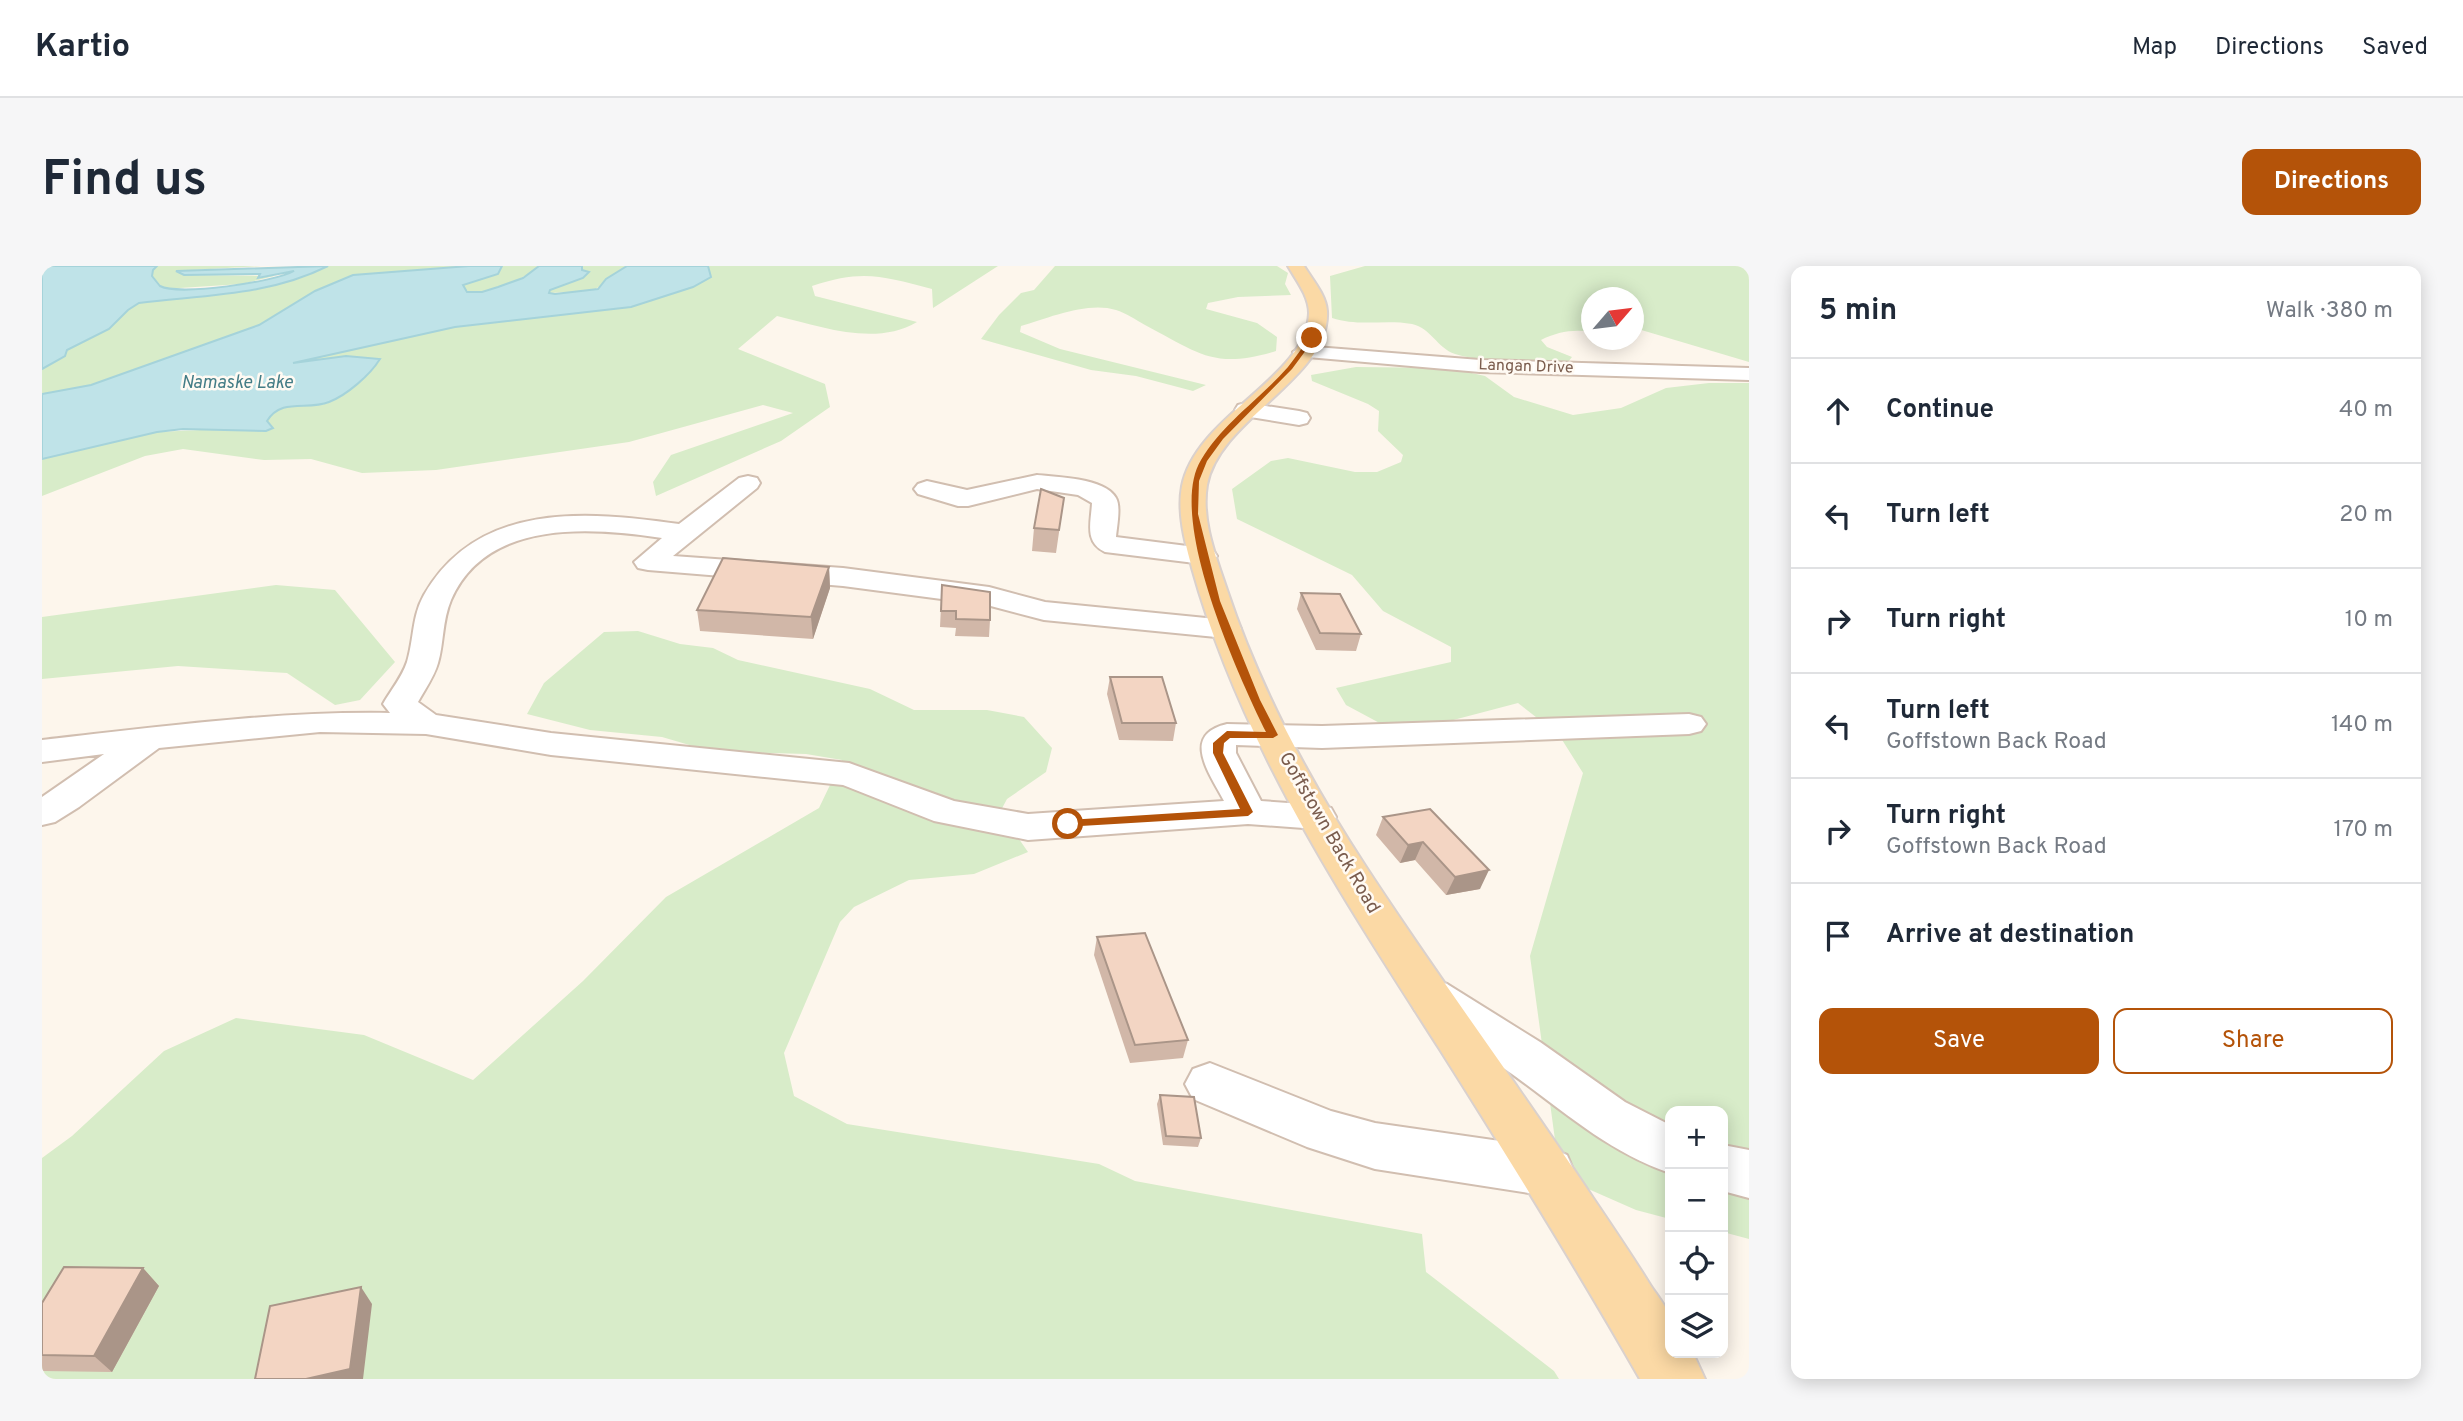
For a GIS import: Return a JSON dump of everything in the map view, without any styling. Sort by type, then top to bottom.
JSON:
[{"type":"main road","name":"Goffstown Back Road","points":[[1296,266],[1314,298],[1318,313],[1312,338],[1303,352],[1246,410],[1205,459],[1196,481],[1194,514],[1203,556],[1226,629],[1255,700],[1317,817],[1353,878],[1548,1172],[1674,1379]]},
{"type":"street","name":"Langan Drive","points":[[1303,352],[1480,366],[1749,374]]},
{"type":"street","points":[[1246,410],[1299,418]]},
{"type":"street","points":[[927,489],[958,498],[1037,482],[1084,488],[1105,500],[1103,537],[1106,542],[1115,547],[1203,556]]},
{"type":"street","points":[[748,483],[648,562],[843,577],[989,596],[1044,611],[1226,629]]},
{"type":"street","points":[[426,724],[400,704],[422,663],[425,631],[439,595],[461,563],[491,542],[548,525],[607,522],[685,533]]},
{"type":"street","points":[[42,751],[320,722],[426,724],[551,744],[849,774],[947,812],[1028,827],[1248,812],[1317,817]]},
{"type":"street","points":[[1248,812],[1218,753],[1219,743],[1227,734],[1335,736],[1689,724]]},
{"type":"street","points":[[42,813],[66,799],[149,739]]},
{"type":"street","points":[[1431,997],[1523,1055],[1607,1118],[1665,1147]]},
{"type":"street","points":[[1210,1084],[1325,1131],[1375,1146],[1548,1172]]},
{"type":"street","points":[[1727,1169],[1749,1174]]},
{"type":"green space","points":[[157,266],[261,266],[177,271],[184,275],[274,276],[295,271],[242,284],[164,289],[152,276]]},
{"type":"green space","points":[[328,266],[469,266],[353,275],[315,291],[259,325],[91,385],[42,394],[42,369],[65,356],[67,350],[109,329],[139,303],[264,288]]},
{"type":"green space","points":[[502,266],[539,266],[514,281],[493,289],[473,292],[465,290],[465,284],[500,271]]},
{"type":"green space","points":[[582,266],[627,266],[593,291],[549,293],[550,290],[583,278]]},
{"type":"green space","points":[[708,266],[998,266],[933,308],[932,289],[886,278],[845,277],[812,286],[815,296],[917,322],[901,329],[866,334],[829,329],[777,316],[738,349],[825,384],[830,407],[781,441],[656,496],[653,482],[671,455],[793,413],[763,405],[629,442],[436,470],[362,473],[311,459],[264,460],[183,449],[145,456],[42,496],[42,459],[157,432],[221,429],[267,421],[280,409],[320,405],[335,400],[357,384],[380,360],[346,356],[288,364],[455,327],[525,319],[710,277]]},
{"type":"green space","points":[[1055,266],[1277,266],[1288,273],[1285,284],[1291,295],[1238,297],[1208,303],[1206,309],[1257,323],[1277,337],[1276,351],[1237,359],[1221,359],[1194,351],[1123,313],[1105,308],[1081,309],[1021,326],[1020,332],[1060,349],[1206,385],[1193,391],[1136,376],[1091,370],[981,339],[999,315],[1021,293],[1034,290]]},
{"type":"green space","points":[[1365,266],[1749,266],[1749,362],[1644,331],[1644,287],[1581,287],[1581,331],[1566,332],[1541,340],[1547,347],[1572,357],[1568,362],[1495,361],[1455,354],[1419,326],[1412,324],[1352,322],[1332,318],[1330,276]]},
{"type":"green space","points":[[1356,367],[1449,368],[1485,376],[1514,397],[1573,415],[1621,408],[1666,388],[1709,383],[1749,383],[1749,1239],[1728,1233],[1728,1106],[1665,1106],[1665,1218],[1636,1210],[1586,1188],[1556,1147],[1530,956],[1583,773],[1559,735],[1518,703],[1400,734],[1346,705],[1336,688],[1451,662],[1451,647],[1383,611],[1352,575],[1237,519],[1232,489],[1271,461],[1288,458],[1355,472],[1377,472],[1401,462],[1403,455],[1378,431],[1379,411],[1312,381],[1311,375]]},
{"type":"green space","points":[[276,585],[335,590],[395,662],[360,700],[335,705],[287,673],[178,666],[42,679],[42,617]]},
{"type":"green space","points":[[638,631],[680,644],[713,648],[738,660],[870,689],[914,710],[987,710],[1024,717],[1052,748],[1046,772],[1007,799],[1000,812],[1028,852],[974,874],[909,880],[854,907],[840,922],[784,1053],[794,1096],[847,1124],[1099,1164],[1135,1181],[1422,1234],[1426,1272],[1554,1371],[1559,1379],[42,1379],[42,1158],[72,1136],[164,1051],[236,1018],[364,1035],[473,1080],[583,981],[666,897],[819,808],[842,760],[806,754],[710,751],[662,737],[590,730],[527,714],[544,683],[604,632]]},
{"type":"water","points":[[42,266],[157,266],[152,276],[160,286],[170,289],[206,289],[268,279],[294,271],[258,278],[260,274],[184,275],[176,271],[328,266],[305,276],[259,289],[139,303],[109,329],[67,350],[65,356],[42,369]]},
{"type":"water","name":"Namaske Lake","points":[[502,266],[498,274],[463,285],[467,292],[482,292],[523,278],[539,266],[582,266],[582,270],[589,272],[583,278],[550,290],[549,293],[555,294],[598,289],[606,279],[627,266],[708,266],[711,277],[693,287],[631,307],[455,327],[293,363],[346,356],[380,359],[358,384],[336,399],[321,404],[280,409],[267,421],[273,428],[266,431],[183,429],[157,432],[42,459],[42,394],[91,385],[259,325],[315,291],[353,275]]},
{"type":"building","points":[[1041,489],[1064,498],[1059,530],[1034,528]]},
{"type":"building","points":[[723,558],[829,567],[811,617],[697,610]]},
{"type":"building","points":[[942,585],[990,592],[990,620],[956,619],[956,611],[941,611]]},
{"type":"building","points":[[1301,593],[1340,594],[1361,634],[1320,633]]},
{"type":"building","points":[[1110,677],[1162,677],[1176,723],[1122,723]]},
{"type":"building","points":[[1430,809],[1489,870],[1455,877],[1423,842],[1408,845],[1383,817]]},
{"type":"building","points":[[1145,933],[1188,1040],[1135,1045],[1097,937]]},
{"type":"building","points":[[1160,1095],[1194,1097],[1201,1138],[1166,1136]]},
{"type":"building","points":[[64,1267],[143,1268],[94,1356],[42,1355],[42,1303]]},
{"type":"building","points":[[361,1287],[350,1369],[306,1379],[255,1379],[270,1306]]},
{"type":"route","points":[[1068,824],[1248,812],[1218,753],[1219,743],[1227,734],[1273,735],[1255,700],[1216,601],[1194,514],[1196,481],[1203,461],[1221,437],[1290,368],[1312,338]]}]
